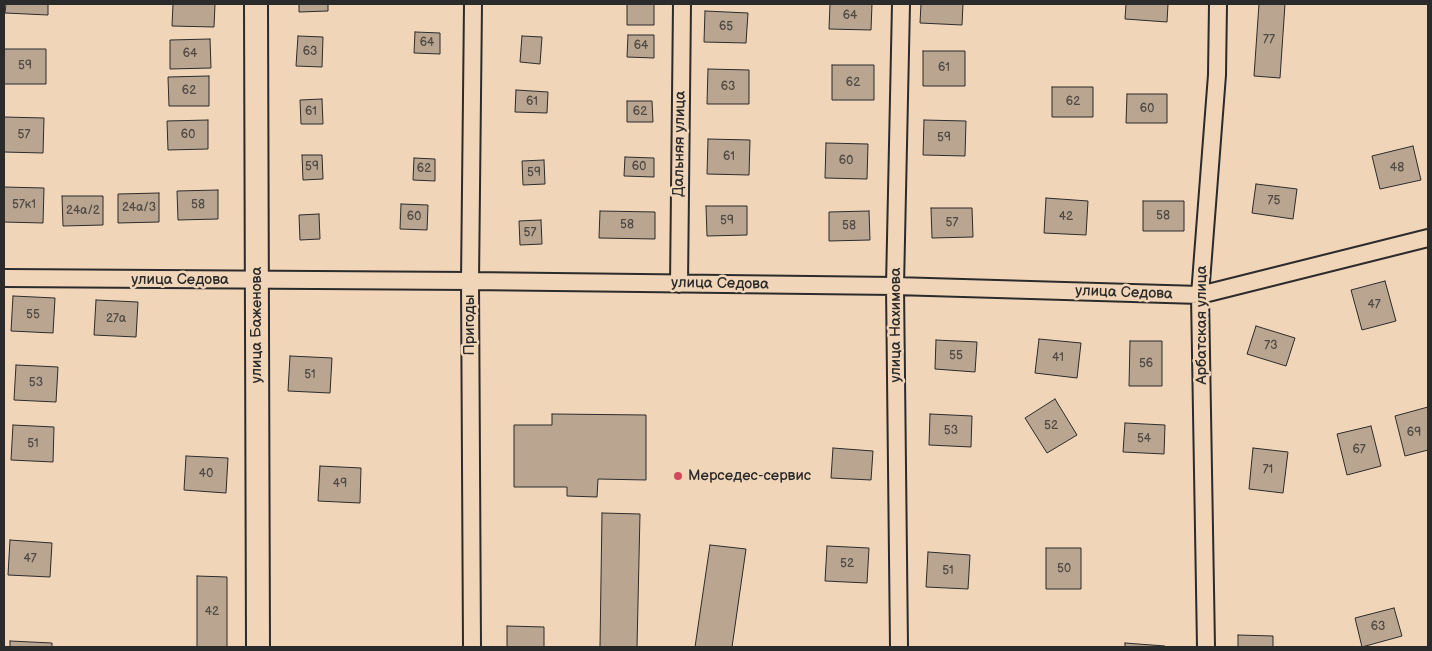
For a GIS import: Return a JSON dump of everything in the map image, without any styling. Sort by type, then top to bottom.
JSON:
[{"type":"street","name":"улица Баженова","points":[[256,4],[258,647]]},
{"type":"street","name":"Пригоды","points":[[472,647],[470,281],[473,4]]},
{"type":"street","name":"Дальняя улица","points":[[679,284],[682,4]]},
{"type":"street","name":"улица Нахимова","points":[[899,647],[895,286],[901,4]]},
{"type":"street","name":"Арбатская улица","points":[[1206,647],[1200,295],[1217,75],[1218,4]]},
{"type":"street","name":"улица Седова","points":[[4,278],[895,286],[1200,295],[1428,238]]},
{"type":"building","points":[[6,4],[48,4],[48,15],[5,13]]},
{"type":"building","points":[[173,4],[215,4],[214,27],[172,26]]},
{"type":"building","points":[[299,4],[328,4],[328,11],[299,12]]},
{"type":"building","points":[[627,4],[654,4],[654,25],[627,25]]},
{"type":"building","points":[[830,4],[872,4],[871,30],[829,29]]},
{"type":"building","points":[[921,4],[963,4],[962,25],[920,23]]},
{"type":"building","points":[[1126,4],[1168,4],[1167,22],[1125,19]]},
{"type":"building","points":[[1259,4],[1285,4],[1280,78],[1254,76]]},
{"type":"building","points":[[705,11],[748,13],[746,43],[704,42]]},
{"type":"building","points":[[415,32],[440,33],[440,54],[414,53]]},
{"type":"building","points":[[628,35],[654,35],[654,58],[627,57]]},
{"type":"building","points":[[298,36],[323,37],[322,67],[296,66]]},
{"type":"building","points":[[522,36],[542,37],[540,64],[520,62]]},
{"type":"building","points":[[210,39],[211,68],[170,69],[170,40]]},
{"type":"building","points":[[4,49],[46,49],[46,84],[4,84]]},
{"type":"building","points":[[923,51],[965,51],[965,86],[923,86]]},
{"type":"building","points":[[832,65],[874,65],[874,100],[832,100]]},
{"type":"building","points":[[708,69],[749,70],[749,104],[707,104]]},
{"type":"building","points":[[209,76],[209,106],[169,106],[168,77]]},
{"type":"building","points":[[1052,87],[1093,87],[1093,117],[1052,117]]},
{"type":"building","points":[[516,90],[548,92],[547,113],[515,112]]},
{"type":"building","points":[[1127,94],[1167,94],[1167,123],[1126,123]]},
{"type":"building","points":[[322,99],[323,124],[301,124],[300,100]]},
{"type":"building","points":[[627,101],[652,101],[653,122],[627,122]]},
{"type":"building","points":[[4,117],[44,118],[43,153],[4,152]]},
{"type":"building","points":[[208,120],[208,149],[168,150],[167,121]]},
{"type":"building","points":[[924,120],[966,121],[965,156],[923,155]]},
{"type":"building","points":[[708,139],[750,140],[749,175],[707,174]]},
{"type":"building","points":[[826,143],[868,144],[867,179],[825,178]]},
{"type":"building","points":[[1413,146],[1421,180],[1380,189],[1372,156]]},
{"type":"building","points":[[302,155],[322,155],[323,179],[303,180]]},
{"type":"building","points":[[625,157],[654,158],[654,177],[624,176]]},
{"type":"building","points":[[414,158],[435,159],[435,181],[413,180]]},
{"type":"building","points":[[544,160],[545,184],[523,185],[522,161]]},
{"type":"building","points":[[1256,184],[1297,189],[1293,219],[1252,213]]},
{"type":"building","points":[[4,187],[44,188],[43,223],[4,222]]},
{"type":"building","points":[[218,190],[218,219],[178,220],[177,191]]},
{"type":"building","points":[[159,193],[159,222],[118,223],[118,194]]},
{"type":"building","points":[[62,196],[103,196],[103,225],[63,226]]},
{"type":"building","points":[[1046,198],[1088,201],[1086,235],[1044,233]]},
{"type":"building","points":[[1143,201],[1184,201],[1184,231],[1143,231]]},
{"type":"building","points":[[401,204],[428,205],[427,230],[400,229]]},
{"type":"building","points":[[706,206],[747,206],[747,235],[707,236]]},
{"type":"building","points":[[931,208],[972,208],[973,237],[932,238]]},
{"type":"building","points":[[600,211],[655,212],[655,239],[599,238]]},
{"type":"building","points":[[869,211],[870,240],[829,241],[829,212]]},
{"type":"building","points":[[319,214],[320,239],[300,240],[299,215]]},
{"type":"building","points":[[541,220],[542,244],[520,245],[519,221]]},
{"type":"building","points":[[1385,281],[1396,321],[1362,330],[1351,290]]},
{"type":"building","points":[[13,296],[55,298],[53,333],[11,331]]},
{"type":"building","points":[[96,300],[138,302],[136,337],[94,335]]},
{"type":"building","points":[[1256,326],[1295,338],[1286,366],[1247,354]]},
{"type":"building","points":[[1039,339],[1081,343],[1077,378],[1035,373]]},
{"type":"building","points":[[936,340],[977,342],[975,372],[935,369]]},
{"type":"building","points":[[1130,341],[1162,341],[1162,386],[1129,386]]},
{"type":"building","points":[[290,356],[332,358],[330,393],[288,391]]},
{"type":"building","points":[[16,365],[58,367],[56,402],[14,400]]},
{"type":"building","points":[[1055,399],[1077,435],[1047,453],[1025,418]]},
{"type":"building","points":[[1428,407],[1428,450],[1405,456],[1395,416]]},
{"type":"building","points":[[552,414],[646,415],[646,480],[598,479],[597,497],[567,496],[567,487],[514,487],[514,425],[552,425]]},
{"type":"building","points":[[930,414],[972,416],[971,447],[929,445]]},
{"type":"building","points":[[1125,423],[1165,425],[1164,454],[1123,452]]},
{"type":"building","points":[[13,425],[54,427],[53,462],[11,460]]},
{"type":"building","points":[[1371,426],[1381,466],[1347,475],[1337,434]]},
{"type":"building","points":[[833,448],[873,451],[871,480],[831,478]]},
{"type":"building","points":[[1253,448],[1288,452],[1283,493],[1249,489]]},
{"type":"building","points":[[186,456],[228,458],[226,493],[184,490]]},
{"type":"building","points":[[320,466],[361,468],[360,503],[318,501]]},
{"type":"building","points":[[602,513],[640,514],[637,647],[600,647]]},
{"type":"building","points":[[10,540],[52,543],[50,577],[8,575]]},
{"type":"building","points":[[710,545],[746,549],[732,647],[695,647]]},
{"type":"building","points":[[827,546],[869,548],[867,583],[825,581]]},
{"type":"building","points":[[1046,548],[1081,548],[1081,589],[1046,589]]},
{"type":"building","points":[[928,552],[970,555],[968,589],[926,587]]},
{"type":"building","points":[[197,576],[227,577],[227,647],[197,647]]},
{"type":"building","points":[[1394,608],[1402,636],[1362,647],[1355,618]]},
{"type":"building","points":[[507,626],[544,627],[544,647],[507,647]]},
{"type":"building","points":[[1238,635],[1273,636],[1273,647],[1238,647]]},
{"type":"building","points":[[10,641],[52,643],[52,647],[10,647]]},
{"type":"building","points":[[1125,643],[1165,646],[1165,647],[1125,647]]},
{"type":"place","name":"Мерседес-сервис","points":[[678,476]]}]
